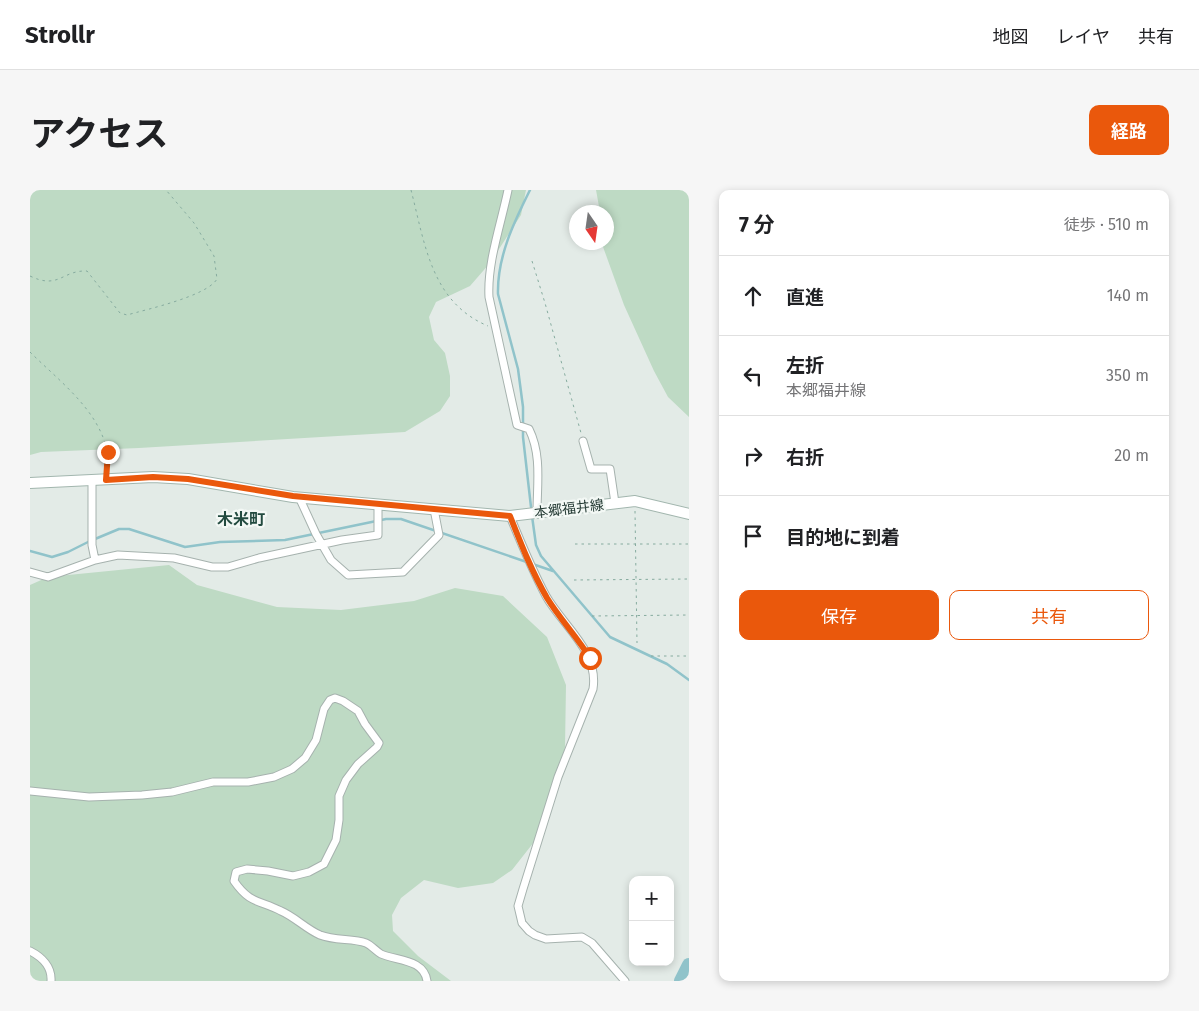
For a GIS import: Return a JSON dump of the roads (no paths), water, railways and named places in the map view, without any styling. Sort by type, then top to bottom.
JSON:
[{"type":"main road","name":"本郷福井線","points":[[30,483],[153,477],[188,479],[299,497],[510,516],[635,501],[689,514]]},
{"type":"street","points":[[508,190],[488,284],[489,297],[518,426],[528,429],[534,441],[537,459],[537,513]]},
{"type":"street","points":[[583,441],[591,469],[610,469],[615,503]]},
{"type":"street","points":[[92,480],[92,545],[95,560]]},
{"type":"street","points":[[299,497],[331,560],[348,575],[402,572],[439,535],[434,509]]},
{"type":"street","points":[[30,572],[48,577],[95,560],[118,555],[174,558],[212,568],[228,567],[259,558],[378,535],[378,504]]},
{"type":"street","points":[[510,516],[535,576],[548,599],[590,658],[595,680],[558,777],[523,889],[518,906],[522,923],[535,935],[546,939],[582,937],[592,943],[625,981]]},
{"type":"street","points":[[30,791],[89,797],[142,794],[172,792],[213,782],[248,782],[274,776],[292,769],[305,758],[316,740],[324,709],[330,700],[335,698],[343,701],[358,710],[365,724],[379,743],[378,747],[358,764],[346,780],[339,796],[336,840],[324,864],[309,872],[293,876],[246,869],[236,872],[234,881],[249,898],[282,911],[320,935],[339,940],[366,943],[381,954],[412,963],[423,969],[427,981]]},
{"type":"street","points":[[30,951],[38,955],[50,968],[51,981]]},
{"type":"waterway","points":[[530,190],[503,253],[498,280],[498,294],[518,369],[531,507]]},
{"type":"waterway","points":[[532,516],[536,545],[541,556],[610,637],[667,664],[689,680]]},
{"type":"waterway","points":[[95,539],[119,529],[129,529],[185,547],[220,542],[285,540],[386,519],[401,519],[553,571]]},
{"type":"waterway","points":[[30,551],[52,557],[68,552],[90,541]]},
{"type":"waterway","points":[[681,981],[689,965]]},
{"type":"district","name":"木米町","points":[[241,519]]}]
